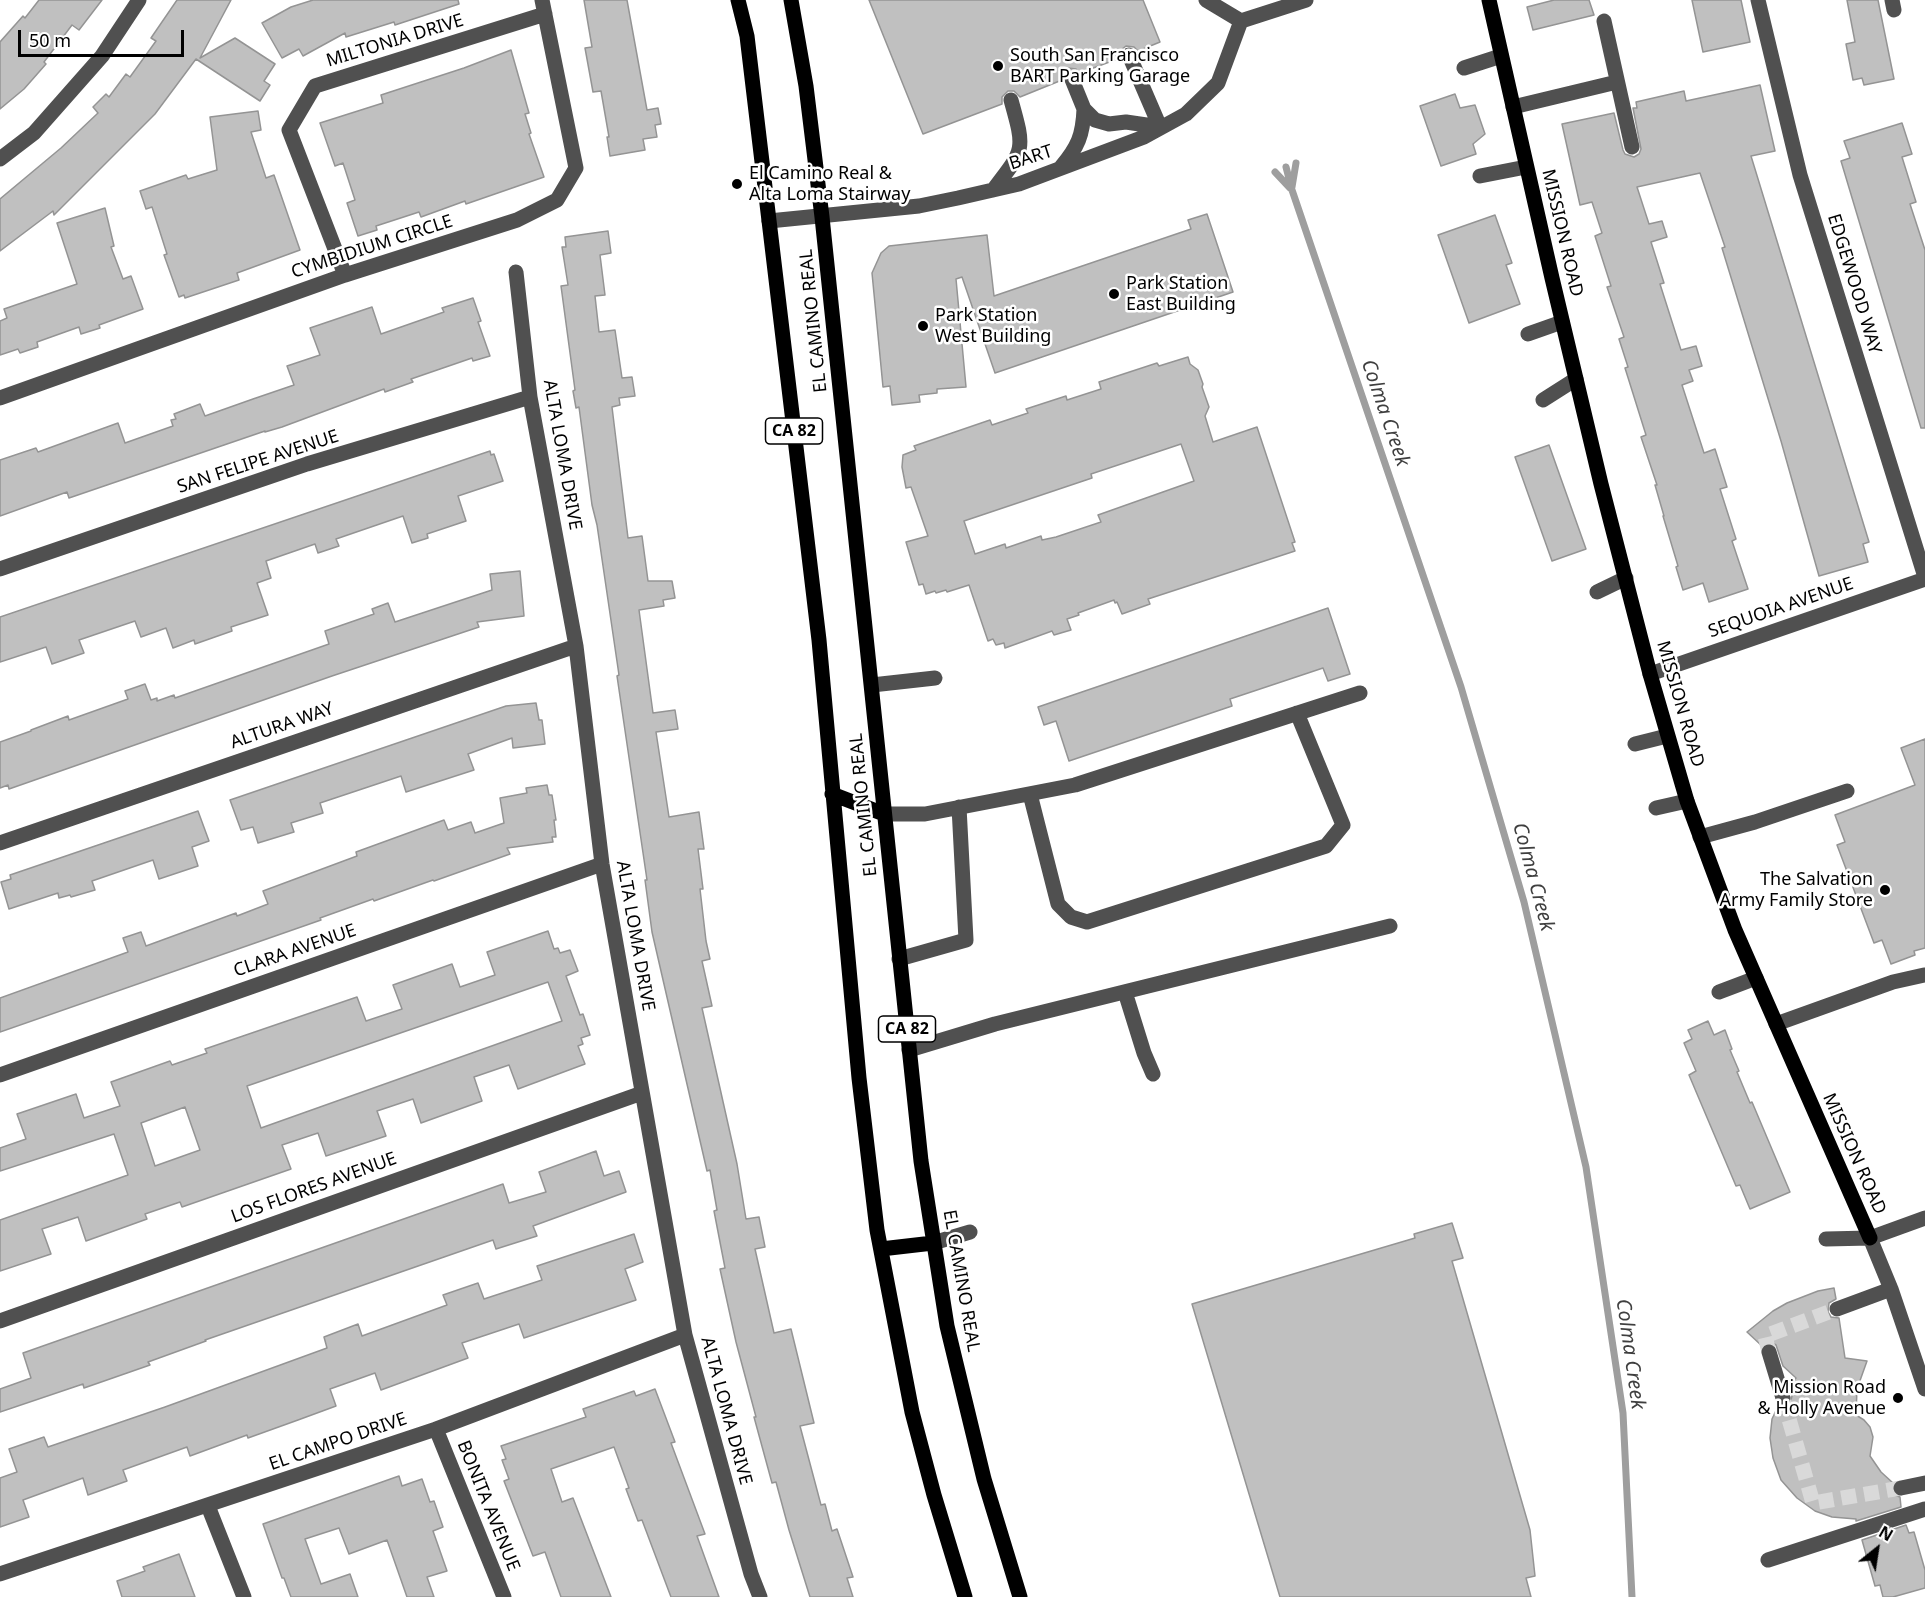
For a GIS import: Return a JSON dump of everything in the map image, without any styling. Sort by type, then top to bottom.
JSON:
[{"type":"main road","name":"EL CAMINO REAL","points":[[738,0],[747,36],[819,640],[859,1078],[881,1249],[912,1412],[965,1597]]},
{"type":"main road","name":"EL CAMINO REAL","points":[[791,0],[806,86],[822,217],[921,1161],[947,1326],[964,1401],[984,1479],[1020,1597]]},
{"type":"main road","name":"MISSION ROAD","points":[[1489,0],[1576,379],[1650,674],[1687,801],[1755,978],[1870,1238]]},
{"type":"main road","points":[[832,794],[884,814]]},
{"type":"main road","points":[[881,1249],[933,1243]]},
{"type":"street","points":[[0,159],[34,133],[87,74],[102,56],[139,0]]},
{"type":"street","points":[[1206,0],[1242,21],[1306,0]]},
{"type":"street","points":[[1225,0],[1242,21]]},
{"type":"street","name":"EDGEWOOD WAY","points":[[1758,0],[1800,176],[1925,578]]},
{"type":"street","name":"CYMBIDIUM CIRCLE","points":[[0,398],[345,275],[517,220],[557,200],[576,168],[544,7]]},
{"type":"street","name":"MILTONIA DRIVE","points":[[345,275],[289,130],[315,86],[544,7]]},
{"type":"street","name":"BART","points":[[769,221],[919,206],[993,190],[1059,170],[1144,136],[1186,114],[1218,83],[1242,21]]},
{"type":"street","points":[[1604,21],[1632,147]]},
{"type":"street","points":[[1129,54],[1160,127]]},
{"type":"street","points":[[1464,68],[1502,56]]},
{"type":"street","points":[[1071,77],[1084,109],[1095,120],[1109,124],[1126,122],[1160,127]]},
{"type":"street","points":[[1513,107],[1617,82]]},
{"type":"street","points":[[993,190],[1019,153],[1021,135],[1011,100]]},
{"type":"street","points":[[1059,170],[1075,151],[1083,130],[1084,109]]},
{"type":"street","points":[[1480,176],[1526,167]]},
{"type":"street","name":"ALTA LOMA DRIVE","points":[[516,272],[530,397],[576,646],[602,864],[685,1335],[760,1597]]},
{"type":"street","points":[[1528,334],[1562,322]]},
{"type":"street","points":[[1543,400],[1576,379]]},
{"type":"street","name":"SAN FELIPE AVENUE","points":[[0,569],[307,464],[530,397]]},
{"type":"street","points":[[1597,592],[1626,578]]},
{"type":"street","name":"SEQUOIA AVENUE","points":[[1650,674],[1925,578]]},
{"type":"street","name":"ALTURA WAY","points":[[0,843],[576,646]]},
{"type":"street","points":[[872,685],[935,678]]},
{"type":"street","points":[[884,814],[925,814],[1075,785],[1360,693]]},
{"type":"street","points":[[1030,794],[1058,904],[1071,917],[1087,922],[1326,846],[1343,825],[1297,713]]},
{"type":"street","points":[[1635,744],[1667,736]]},
{"type":"street","points":[[1700,837],[1755,822],[1847,791]]},
{"type":"street","points":[[1656,808],[1687,801]]},
{"type":"street","points":[[899,959],[966,940],[959,807]]},
{"type":"street","name":"CLARA AVENUE","points":[[0,1075],[602,864]]},
{"type":"street","points":[[909,1050],[995,1024],[1390,926]]},
{"type":"street","points":[[1776,1024],[1893,982],[1924,975]]},
{"type":"street","points":[[1719,992],[1755,978]]},
{"type":"street","points":[[1125,992],[1144,1053],[1154,1074]]},
{"type":"street","name":"LOS FLORES AVENUE","points":[[0,1322],[642,1093]]},
{"type":"street","points":[[1826,1239],[1870,1238],[1925,1218]]},
{"type":"street","points":[[933,1243],[970,1232]]},
{"type":"street","name":"MISSION ROAD","points":[[1870,1238],[1925,1389]]},
{"type":"street","points":[[1838,1309],[1890,1289]]},
{"type":"street","name":"EL CAMPO DRIVE","points":[[0,1574],[436,1429],[685,1335]]},
{"type":"street","points":[[1769,1352],[1783,1398]]},
{"type":"street","name":"BONITA AVENUE","points":[[436,1429],[504,1597]]},
{"type":"street","points":[[1901,1488],[1925,1483]]},
{"type":"street","points":[[208,1506],[244,1597]]},
{"type":"street","points":[[1768,1560],[1925,1509]]},
{"type":"building","points":[[39,0],[102,0],[79,30],[72,25],[44,62],[46,64],[24,89],[0,109],[0,42],[23,16],[25,18]]},
{"type":"building","points":[[177,0],[231,0],[200,58],[235,38],[275,64],[264,81],[270,85],[260,101],[196,59],[155,114],[54,215],[53,211],[0,251],[0,199],[61,148],[98,113],[93,107],[106,94],[109,97],[126,74],[130,77],[156,41],[151,38]]},
{"type":"building","points":[[313,0],[458,0],[459,4],[395,25],[394,22],[346,37],[345,33],[303,56],[299,49],[282,58],[262,23],[291,7]]},
{"type":"building","points":[[584,0],[627,0],[647,110],[658,108],[661,124],[655,125],[657,137],[643,139],[645,150],[610,156],[601,91],[593,92],[585,48],[592,47]]},
{"type":"building","name":"South San Francisco BART Parking Garage","points":[[869,0],[1143,0],[1160,42],[1138,51],[1134,47],[1126,46],[1121,50],[1120,58],[1080,73],[1076,69],[1068,68],[1063,72],[1062,80],[1020,97],[1014,91],[1008,91],[1002,97],[1002,104],[923,134]]},
{"type":"building","points":[[1554,0],[1589,0],[1594,15],[1533,30],[1527,7]]},
{"type":"building","points":[[1692,0],[1741,0],[1750,42],[1703,52]]},
{"type":"building","points":[[1847,0],[1878,0],[1894,79],[1864,85],[1862,78],[1853,80],[1846,44],[1855,42]]},
{"type":"building","points":[[511,50],[529,113],[525,114],[531,133],[529,134],[544,177],[421,217],[419,212],[376,226],[377,230],[358,236],[347,203],[355,200],[343,163],[335,166],[320,123],[383,103],[381,95]]},
{"type":"building","points":[[1760,85],[1775,151],[1751,156],[1869,542],[1863,544],[1868,562],[1819,576],[1781,441],[1722,248],[1725,247],[1700,173],[1637,187],[1649,224],[1662,221],[1667,237],[1651,242],[1664,283],[1660,284],[1681,350],[1696,346],[1702,366],[1689,370],[1693,381],[1682,385],[1704,453],[1715,449],[1727,487],[1720,489],[1736,539],[1732,541],[1748,589],[1709,602],[1703,583],[1683,590],[1655,485],[1657,485],[1641,437],[1646,435],[1625,368],[1628,367],[1619,339],[1624,337],[1607,287],[1611,286],[1595,236],[1602,233],[1592,202],[1580,205],[1562,124],[1614,113],[1623,150],[1625,154],[1634,157],[1641,149],[1633,108],[1637,108],[1636,102],[1684,91],[1686,101]]},
{"type":"building","points":[[1455,94],[1460,108],[1475,105],[1485,134],[1473,144],[1476,154],[1441,166],[1420,106]]},
{"type":"building","points":[[258,111],[261,130],[251,132],[266,178],[274,175],[300,250],[237,273],[239,280],[185,298],[184,295],[179,297],[164,255],[167,254],[152,207],[146,209],[140,191],[186,175],[188,179],[217,170],[210,117]]},
{"type":"building","points":[[1902,123],[1912,154],[1902,157],[1916,202],[1910,204],[1925,250],[1925,428],[1921,428],[1841,161],[1850,158],[1844,141]]},
{"type":"building","points":[[105,208],[114,246],[111,247],[123,279],[131,276],[143,309],[99,325],[100,328],[81,334],[79,327],[37,342],[38,347],[20,353],[18,349],[0,355],[0,321],[7,318],[4,309],[77,284],[57,223]]},
{"type":"building","points":[[1207,214],[1233,292],[995,373],[962,277],[956,279],[966,387],[937,389],[937,393],[919,395],[920,402],[892,405],[890,386],[883,387],[872,273],[881,253],[889,246],[987,235],[994,296],[1191,229],[1188,220]]},
{"type":"building","points":[[1495,215],[1512,263],[1506,265],[1520,304],[1469,323],[1438,235]]},
{"type":"building","points":[[608,231],[611,253],[600,255],[605,295],[595,296],[599,332],[615,330],[622,378],[632,377],[635,396],[619,398],[620,405],[612,407],[628,538],[642,536],[648,581],[672,581],[675,598],[663,600],[664,606],[639,610],[653,713],[675,710],[678,729],[656,732],[669,817],[699,812],[704,849],[698,849],[703,889],[700,889],[710,959],[702,961],[712,1006],[702,1008],[737,1164],[746,1219],[759,1217],[765,1247],[755,1249],[774,1333],[791,1329],[814,1423],[800,1426],[821,1505],[825,1504],[832,1531],[837,1529],[853,1577],[847,1578],[853,1597],[810,1597],[776,1482],[772,1483],[754,1417],[756,1417],[720,1269],[725,1268],[714,1211],[717,1210],[710,1170],[707,1171],[652,932],[645,880],[647,880],[617,676],[619,675],[579,407],[576,408],[573,391],[575,390],[561,286],[568,285],[562,247],[566,247],[565,237]]},
{"type":"building","points":[[473,298],[481,321],[478,322],[490,356],[473,361],[472,358],[411,379],[413,382],[385,392],[384,389],[282,427],[69,498],[67,492],[0,516],[0,460],[36,448],[38,452],[118,423],[125,443],[173,426],[171,420],[176,419],[174,414],[200,404],[205,416],[294,385],[287,366],[320,355],[310,328],[372,307],[381,334],[444,312],[442,308]]},
{"type":"building","points":[[1188,357],[1190,364],[1198,370],[1209,407],[1205,416],[1213,442],[1257,427],[1295,542],[1292,543],[1295,551],[1148,599],[1150,604],[1122,614],[1114,600],[1067,619],[1071,630],[1054,635],[1052,631],[1005,648],[1004,643],[996,645],[993,639],[988,641],[969,585],[947,592],[946,590],[936,593],[935,591],[926,594],[923,584],[919,585],[906,542],[928,536],[911,487],[906,488],[902,467],[903,455],[916,450],[914,446],[990,420],[992,425],[1028,413],[1026,409],[1066,396],[1067,400],[1101,389],[1099,382],[1157,363],[1159,366]],"holes":[[[1181,444],[1194,481],[1098,515],[1101,522],[1056,537],[1042,540],[1041,536],[1006,548],[1005,544],[975,554],[964,521],[1092,478],[1091,474]]]},
{"type":"building","points":[[1549,445],[1586,549],[1552,561],[1515,457]]},
{"type":"building","points":[[490,451],[491,455],[494,454],[503,481],[458,496],[466,521],[427,534],[428,538],[412,543],[403,516],[336,539],[339,546],[318,553],[315,544],[266,561],[271,578],[257,583],[268,615],[231,627],[232,631],[195,644],[194,640],[173,648],[166,628],[141,637],[135,621],[79,640],[84,653],[52,664],[46,647],[0,662],[0,617]]},
{"type":"building","points":[[520,571],[524,616],[477,622],[479,627],[9,789],[8,785],[0,788],[0,742],[68,716],[69,720],[128,699],[125,691],[145,684],[151,700],[157,698],[157,701],[174,695],[175,698],[329,644],[325,631],[374,614],[372,609],[388,603],[395,622],[492,590],[490,574]]},
{"type":"building","points":[[1328,608],[1350,674],[1328,681],[1323,668],[1230,699],[1232,706],[1069,761],[1056,721],[1044,725],[1038,707]]},
{"type":"building","points":[[536,703],[539,720],[542,720],[545,744],[513,748],[512,738],[468,754],[474,770],[406,792],[401,776],[320,803],[323,813],[291,823],[294,832],[258,843],[253,827],[241,830],[230,800],[506,706]]},
{"type":"building","points":[[1925,739],[1925,948],[1914,951],[1915,955],[1891,964],[1882,940],[1874,943],[1837,845],[1845,842],[1835,815],[1915,785],[1901,748]]},
{"type":"building","points":[[547,785],[549,795],[552,795],[556,820],[554,820],[556,837],[552,837],[553,842],[507,848],[510,854],[374,901],[373,899],[320,918],[321,920],[0,1032],[0,998],[128,952],[123,938],[141,932],[146,946],[236,913],[237,916],[268,904],[263,891],[357,856],[356,852],[444,820],[448,830],[471,822],[475,833],[504,823],[500,798],[527,793],[526,788]]},
{"type":"building","points":[[198,811],[209,841],[192,847],[198,866],[159,879],[153,860],[92,881],[95,890],[59,898],[58,893],[9,909],[1,882],[11,879],[10,875]]},
{"type":"building","points":[[548,931],[554,949],[558,948],[560,953],[570,950],[578,971],[566,976],[590,1035],[581,1038],[583,1044],[578,1046],[585,1064],[518,1089],[509,1065],[474,1077],[482,1101],[421,1123],[413,1099],[377,1111],[386,1136],[326,1156],[318,1133],[282,1145],[291,1169],[182,1207],[180,1202],[145,1214],[147,1219],[86,1241],[78,1217],[42,1229],[51,1254],[0,1271],[0,1220],[128,1175],[114,1134],[0,1171],[0,1148],[26,1139],[17,1114],[76,1094],[84,1118],[120,1106],[111,1082],[170,1061],[172,1065],[207,1053],[205,1049],[357,997],[366,1021],[402,1009],[393,985],[452,964],[460,987],[495,975],[487,952]],"holes":[[[548,982],[562,1021],[261,1128],[247,1086]],[[185,1107],[200,1150],[155,1166],[141,1123]]]},
{"type":"building","points":[[1708,1021],[1714,1035],[1725,1030],[1739,1071],[1737,1072],[1790,1192],[1750,1209],[1740,1185],[1736,1186],[1689,1075],[1696,1071],[1684,1043],[1692,1039],[1688,1030]]},
{"type":"building","points":[[596,1151],[604,1176],[619,1171],[626,1192],[533,1226],[537,1236],[496,1249],[493,1240],[205,1340],[148,1362],[150,1365],[84,1388],[83,1384],[0,1412],[0,1389],[31,1378],[23,1353],[503,1184],[509,1203],[546,1192],[539,1172]]},
{"type":"building","points":[[1452,1223],[1463,1258],[1452,1261],[1530,1530],[1535,1576],[1526,1578],[1531,1597],[1280,1597],[1192,1304],[1415,1238],[1414,1234]]},
{"type":"building","points":[[634,1234],[643,1262],[625,1269],[636,1300],[524,1338],[519,1324],[462,1343],[468,1358],[381,1390],[375,1373],[330,1389],[336,1406],[190,1456],[187,1447],[123,1470],[127,1481],[88,1495],[83,1478],[23,1500],[29,1517],[0,1527],[0,1478],[17,1472],[9,1449],[44,1437],[48,1447],[165,1407],[327,1348],[324,1337],[358,1324],[362,1336],[447,1305],[443,1295],[478,1283],[484,1299],[542,1280],[537,1266]]},
{"type":"building","points":[[1834,1288],[1836,1299],[1829,1303],[1828,1312],[1831,1317],[1839,1318],[1845,1358],[1867,1361],[1857,1389],[1856,1415],[1870,1427],[1873,1437],[1870,1456],[1881,1472],[1893,1483],[1892,1491],[1894,1495],[1900,1497],[1901,1507],[1856,1521],[1856,1519],[1832,1517],[1815,1511],[1797,1498],[1781,1480],[1773,1458],[1770,1438],[1772,1419],[1778,1406],[1785,1407],[1790,1404],[1792,1396],[1790,1386],[1796,1378],[1783,1366],[1776,1345],[1771,1342],[1762,1346],[1747,1332],[1787,1303],[1818,1291]]},
{"type":"building","points":[[655,1389],[675,1442],[671,1443],[705,1534],[697,1536],[719,1597],[671,1597],[642,1520],[638,1521],[614,1447],[551,1469],[562,1502],[573,1498],[611,1597],[561,1597],[545,1552],[533,1556],[504,1481],[509,1479],[502,1460],[506,1459],[501,1446],[586,1417],[583,1409],[634,1391],[636,1396]]},
{"type":"building","points":[[399,1476],[402,1486],[422,1479],[430,1502],[434,1501],[443,1527],[433,1531],[447,1571],[427,1577],[434,1597],[407,1597],[387,1540],[349,1554],[339,1528],[305,1539],[321,1584],[350,1574],[358,1597],[291,1597],[263,1524]]},
{"type":"building","points":[[1906,1525],[1909,1533],[1914,1532],[1925,1570],[1925,1588],[1893,1597],[1883,1597],[1880,1585],[1875,1586],[1862,1540]]},
{"type":"building","points":[[179,1554],[195,1597],[122,1597],[117,1581],[145,1571],[143,1567]]},
{"type":"waterway","name":"Colma Creek","points":[[1292,187],[1296,163]]},
{"type":"waterway","name":"Colma Creek","points":[[1286,167],[1461,687],[1524,902],[1586,1167],[1623,1413],[1632,1597]]},
{"type":"waterway","name":"Colma Creek","points":[[1275,172],[1290,188]]},
{"type":"tunnel","points":[[1769,1352],[1765,1336],[1837,1309]]},
{"type":"tunnel","points":[[1783,1398],[1813,1503],[1901,1488]]},
{"type":"place","name":"South San Francisco BART Parking Garage","points":[[998,66]]},
{"type":"place","name":"El Camino Real & Alta Loma Stairway","points":[[737,184]]},
{"type":"place","name":"Park Station East Building","points":[[1114,294]]},
{"type":"place","name":"Park Station West Building","points":[[923,326]]},
{"type":"place","name":"The Salvation Army Family Store","points":[[1885,890]]},
{"type":"place","name":"Mission Road & Holly Avenue","points":[[1898,1398]]}]
